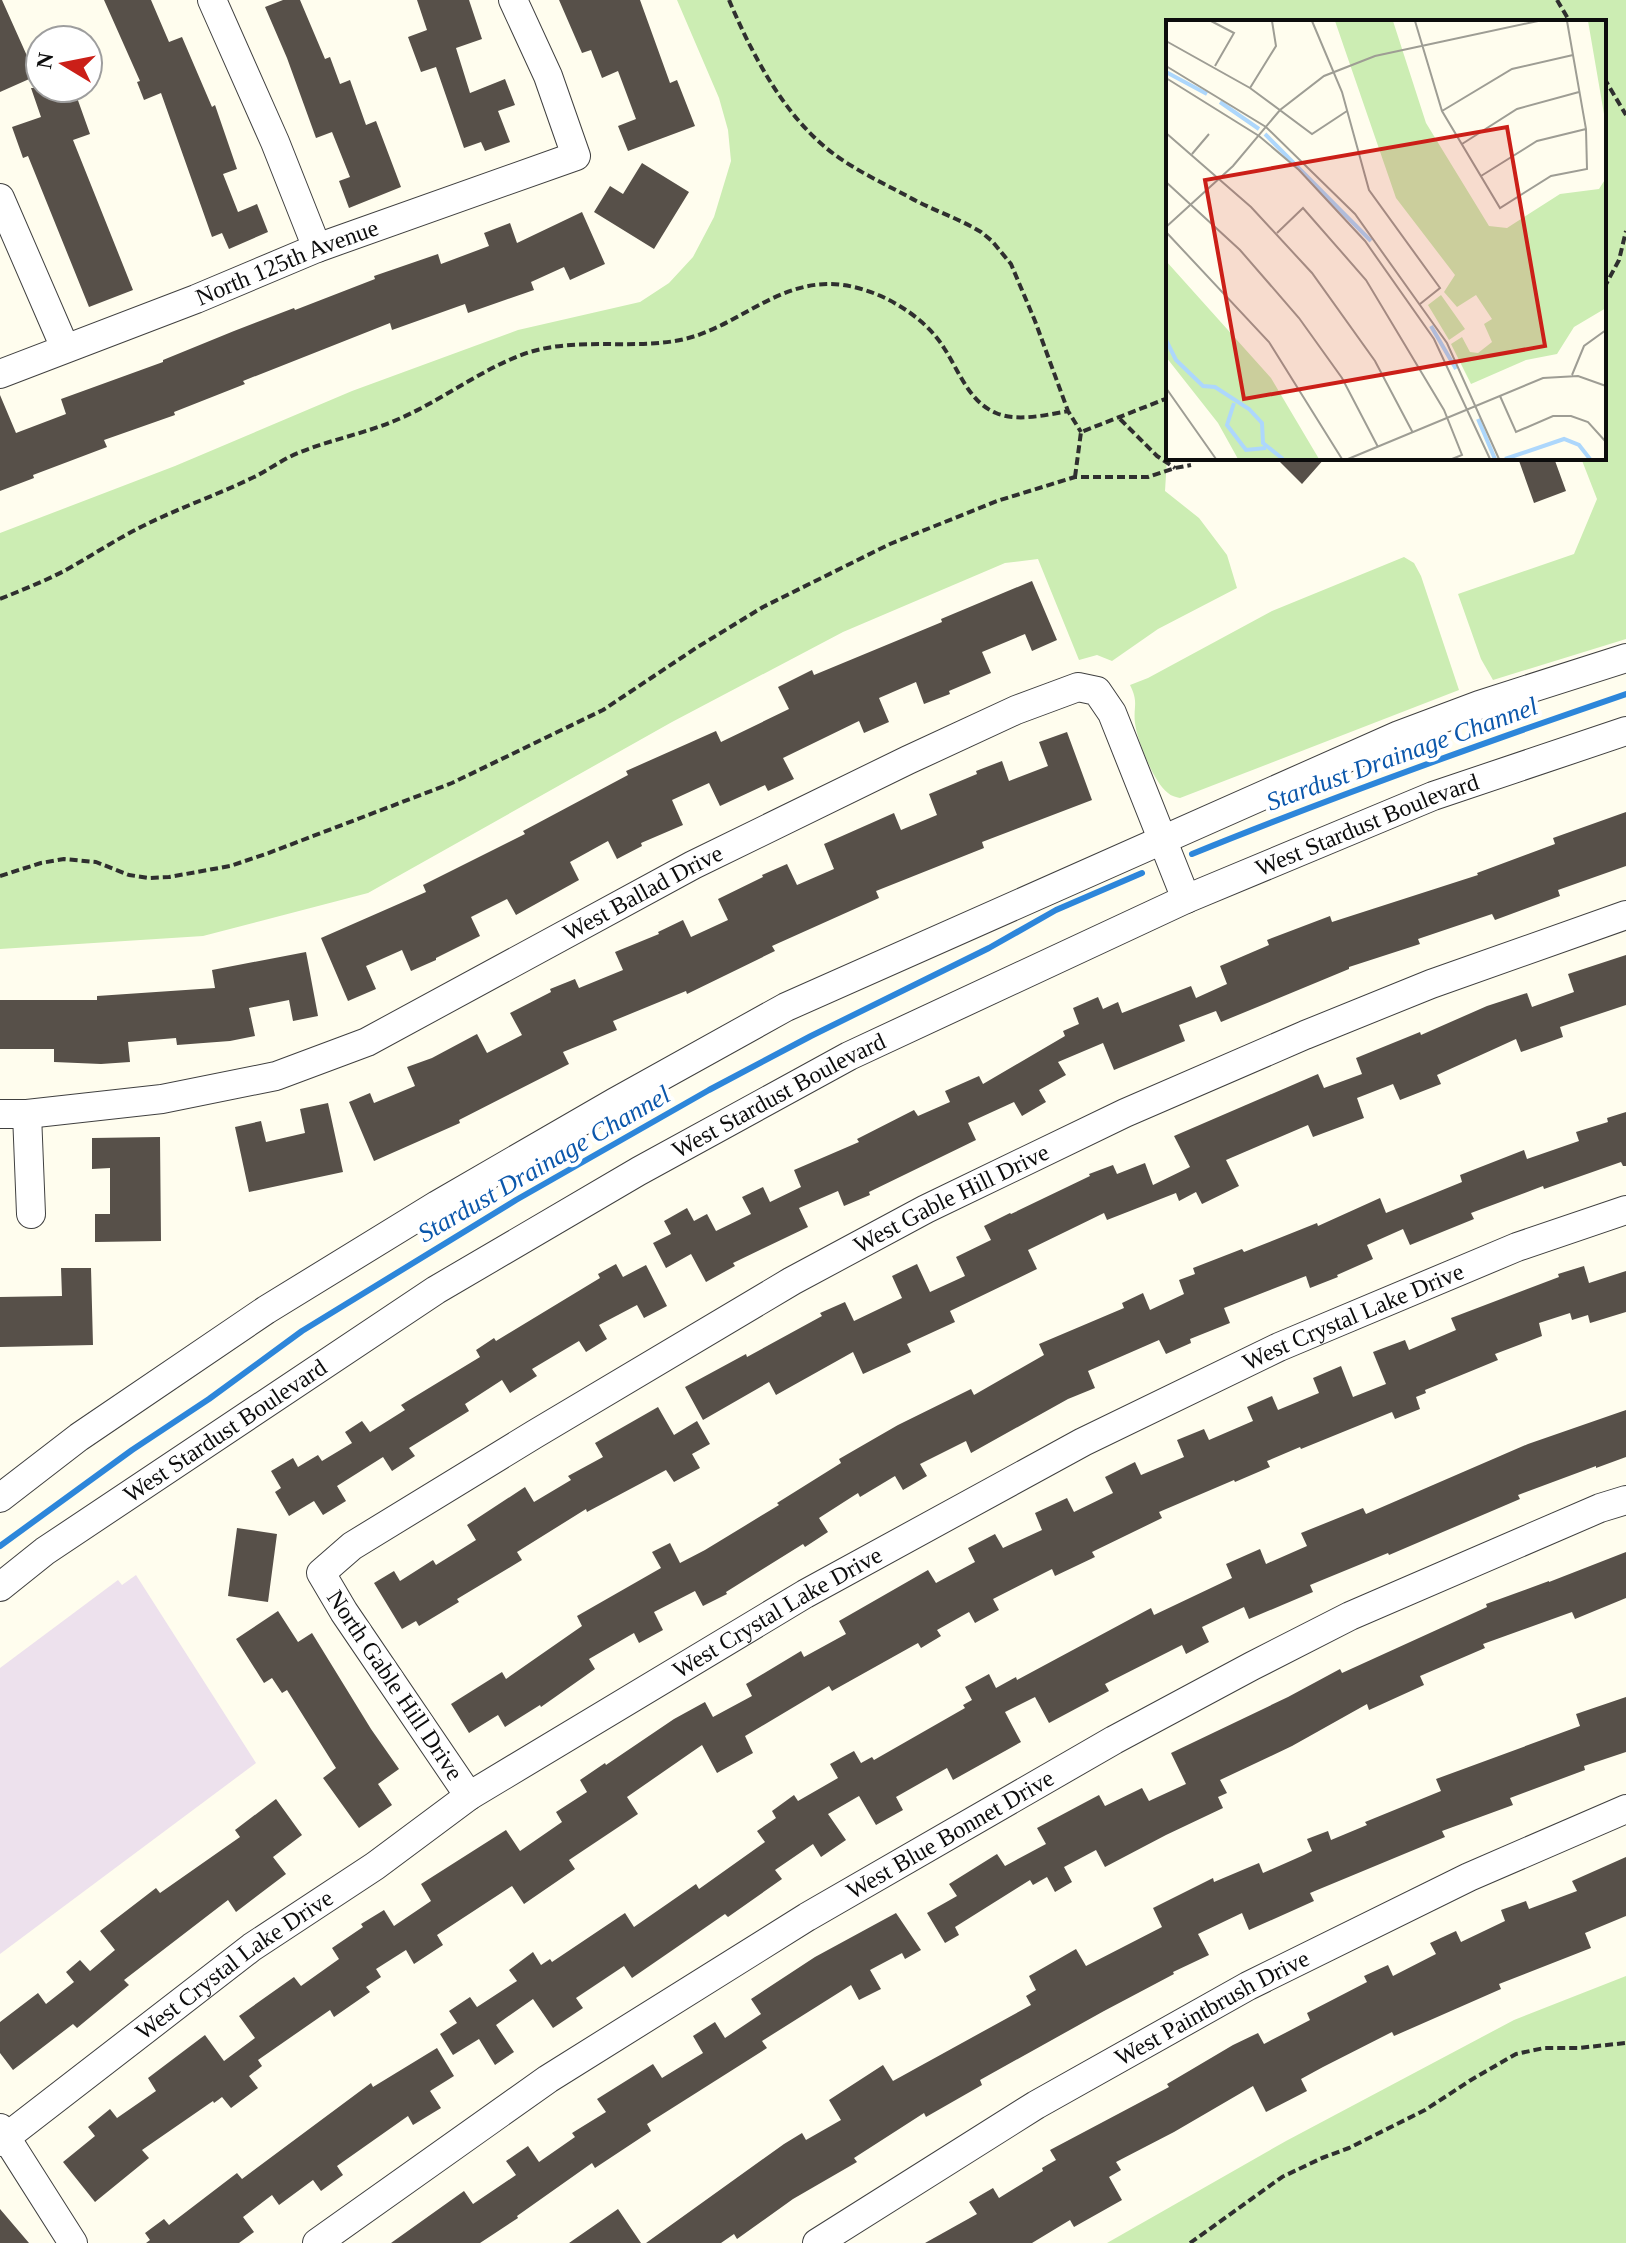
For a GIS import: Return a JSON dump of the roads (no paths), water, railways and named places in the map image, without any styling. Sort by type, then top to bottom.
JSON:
[{"type":"street","points":[[212,0],[275,142],[317,248]]},
{"type":"street","name":"North 125th Avenue","points":[[0,374],[196,299],[317,248],[576,156],[548,76],[513,0]]},
{"type":"street","points":[[0,198],[65,348]]},
{"type":"street","points":[[0,1498],[79,1437],[266,1310],[437,1205],[786,1007],[1399,735],[1479,705],[1626,658]]},
{"type":"street","name":"West Ballad Drive","points":[[31,1214],[14,1114],[162,1099],[262,1079],[367,1042],[693,865],[1016,710],[1078,687],[1097,691],[1112,713],[1186,899]]},
{"type":"street","name":"West Stardust Boulevard","points":[[0,1587],[45,1551],[436,1290],[625,1178],[849,1056],[1186,899],[1433,796],[1626,731]]},
{"type":"street","name":"West Gable Hill Drive","points":[[321,1573],[352,1546],[535,1434],[792,1281],[926,1209],[1125,1113],[1305,1035],[1431,984],[1626,915]]},
{"type":"street","name":"West Crystal Lake Drive","points":[[2,2136],[252,1947],[375,1866],[469,1796],[805,1594],[1083,1442],[1279,1347],[1517,1247],[1626,1210]]},
{"type":"street","name":"West Blue Bonnet Drive","points":[[317,2243],[548,2079],[807,1917],[1114,1740],[1350,1616],[1600,1508],[1626,1500]]},
{"type":"street","name":"North Gable Hill Drive","points":[[321,1573],[344,1612],[469,1796]]},
{"type":"street","name":"West Paintbrush Drive","points":[[817,2243],[1036,2105],[1248,1986],[1469,1877],[1626,1809]]},
{"type":"street","points":[[2,2136],[73,2243]]},
{"type":"waterway","name":"Stardust Drainage Channel","points":[[1192,854],[1408,771],[1626,694]]},
{"type":"waterway","name":"Stardust Drainage Channel","points":[[0,1546],[302,1331],[516,1200],[811,1036],[989,948],[1056,910],[1142,873]]}]
